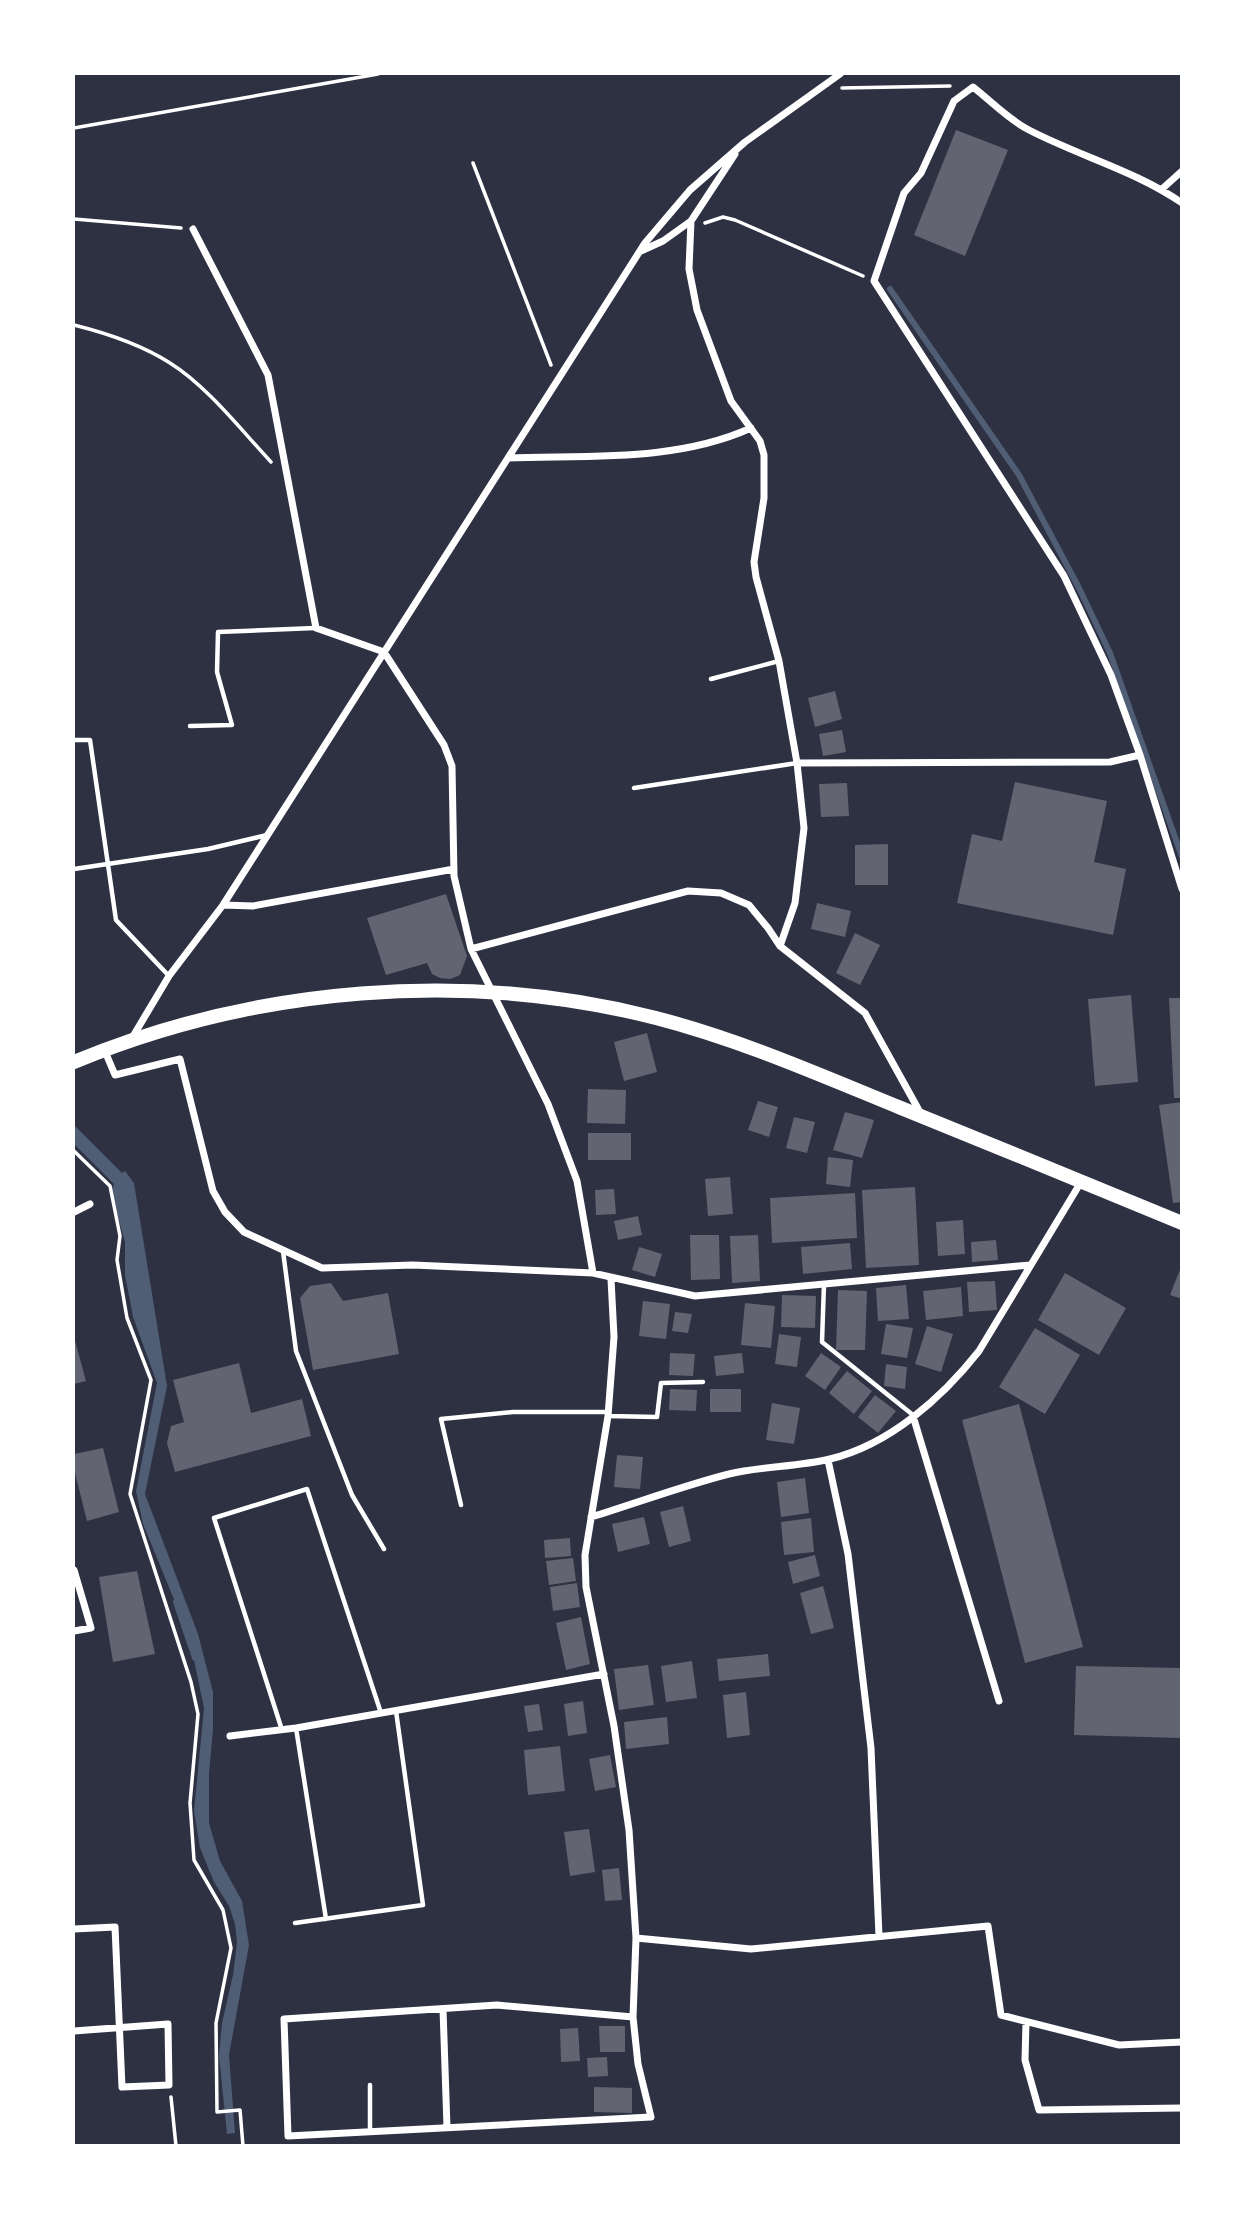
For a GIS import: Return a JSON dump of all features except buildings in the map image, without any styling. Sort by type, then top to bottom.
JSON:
[{"type":"main road","points":[[74,1062],[132,1039],[256,1009],[336,995],[440,992],[545,997],[654,1018],[718,1036],[791,1062],[1181,1223]]},
{"type":"street","points":[[132,1039],[169,976],[223,905],[640,252],[690,190],[739,148],[840,74]]},
{"type":"street","points":[[1181,203],[1162,189],[1062,147],[1025,128],[973,87],[954,101],[921,173],[904,193],[874,281],[1064,576],[1111,675],[1140,755],[1181,889]]},
{"type":"street","points":[[640,252],[663,241],[691,221],[739,148]]},
{"type":"street","points":[[1162,189],[1181,171]]},
{"type":"street","points":[[691,221],[690,269],[697,310],[731,401],[760,441],[765,476],[754,562],[755,577],[779,661],[797,763],[804,828],[795,903],[780,947]]},
{"type":"street","points":[[193,229],[268,375],[316,628],[384,652],[444,745],[452,766],[454,869],[471,949],[548,1104],[577,1181],[593,1273]]},
{"type":"street","points":[[508,458],[639,454],[723,441],[751,428]]},
{"type":"street","points":[[797,763],[1110,762],[1140,755]]},
{"type":"street","points":[[223,905],[253,906],[454,869]]},
{"type":"street","points":[[471,949],[688,891],[722,893],[748,905],[780,947],[865,1013],[922,1116]]},
{"type":"street","points":[[104,1049],[115,1075],[180,1059],[213,1191],[225,1212],[244,1232],[322,1268],[413,1265],[593,1273],[695,1296],[1030,1265]]},
{"type":"street","points":[[591,1517],[730,1474],[828,1460],[875,1443],[913,1416],[966,1367],[979,1351],[1082,1181]]},
{"type":"street","points":[[74,1212],[90,1203]]},
{"type":"street","points":[[611,1279],[614,1337],[608,1414],[585,1555],[586,1587],[604,1674],[629,1830],[636,1938],[633,2017],[638,2064],[651,2117],[288,2136],[284,2019],[497,2005],[633,2017]]},
{"type":"street","points":[[913,1416],[999,1701]]},
{"type":"street","points":[[828,1460],[848,1554],[871,1748],[879,1936]]},
{"type":"street","points":[[74,1570],[91,1628],[74,1631]]},
{"type":"street","points":[[230,1736],[296,1728],[604,1674]]},
{"type":"street","points":[[636,1938],[751,1949],[988,1926],[1000,2015],[1119,2045],[1181,2042]]},
{"type":"street","points":[[74,1930],[115,1927],[121,2027],[122,2087],[169,2085],[168,2024],[121,2027],[74,2031]]},
{"type":"street","points":[[443,2008],[447,2127]]},
{"type":"street","points":[[1026,2022],[1025,2060],[1039,2110],[1181,2108]]},
{"type":"lane","points":[[190,726],[232,725],[217,672],[218,632],[316,628]]},
{"type":"lane","points":[[711,679],[779,661]]},
{"type":"lane","points":[[74,740],[90,740],[116,920],[169,976]]},
{"type":"lane","points":[[634,788],[797,763]]},
{"type":"lane","points":[[74,869],[208,849],[268,835]]},
{"type":"lane","points":[[283,1250],[296,1351],[352,1495],[384,1549]]},
{"type":"lane","points":[[824,1284],[822,1342],[913,1416]]},
{"type":"lane","points":[[461,1505],[441,1419],[513,1412],[657,1417],[662,1383],[703,1382]]},
{"type":"lane","points":[[282,1730],[214,1518],[307,1489],[381,1713]]},
{"type":"lane","points":[[295,1923],[423,1905],[396,1711]]},
{"type":"lane","points":[[296,1728],[326,1919]]},
{"type":"lane","points":[[370,2085],[370,2131]]},
{"type":"path","points":[[74,128],[378,74]]},
{"type":"path","points":[[836,88],[938,85],[973,87]]},
{"type":"path","points":[[473,163],[547,358],[559,379]]},
{"type":"path","points":[[691,221],[699,225],[723,217],[735,220],[874,281]]},
{"type":"path","points":[[74,219],[193,229]]},
{"type":"path","points":[[74,325],[139,347],[172,364],[221,406],[271,463],[287,475]]},
{"type":"path","points":[[74,1151],[110,1186],[120,1236],[117,1260],[127,1318],[151,1380],[130,1494],[191,1682],[198,1714],[190,1803],[194,1860],[223,1910],[231,1948],[216,2023],[217,2112],[240,2110],[243,2146]]},
{"type":"path","points":[[169,2085],[176,2146]]},
{"type":"water","points":[[74,1125],[122,1173],[125,1171],[134,1183],[167,1386],[145,1494],[198,1634],[213,1692],[209,1823],[220,1861],[242,1901],[249,1945],[229,2055],[235,2133],[227,2134],[219,2056],[222,2023],[237,1943],[235,1924],[200,1848],[194,1811],[204,1708],[189,1636],[143,1524],[136,1491],[157,1383],[133,1317],[125,1275],[125,1242],[111,1192],[114,1184],[74,1144]]},
{"type":"waterway","points":[[890,289],[1019,475],[1079,588],[1110,653],[1182,857]]},
{"type":"waterway","points":[[176,1602],[195,1658]]}]
